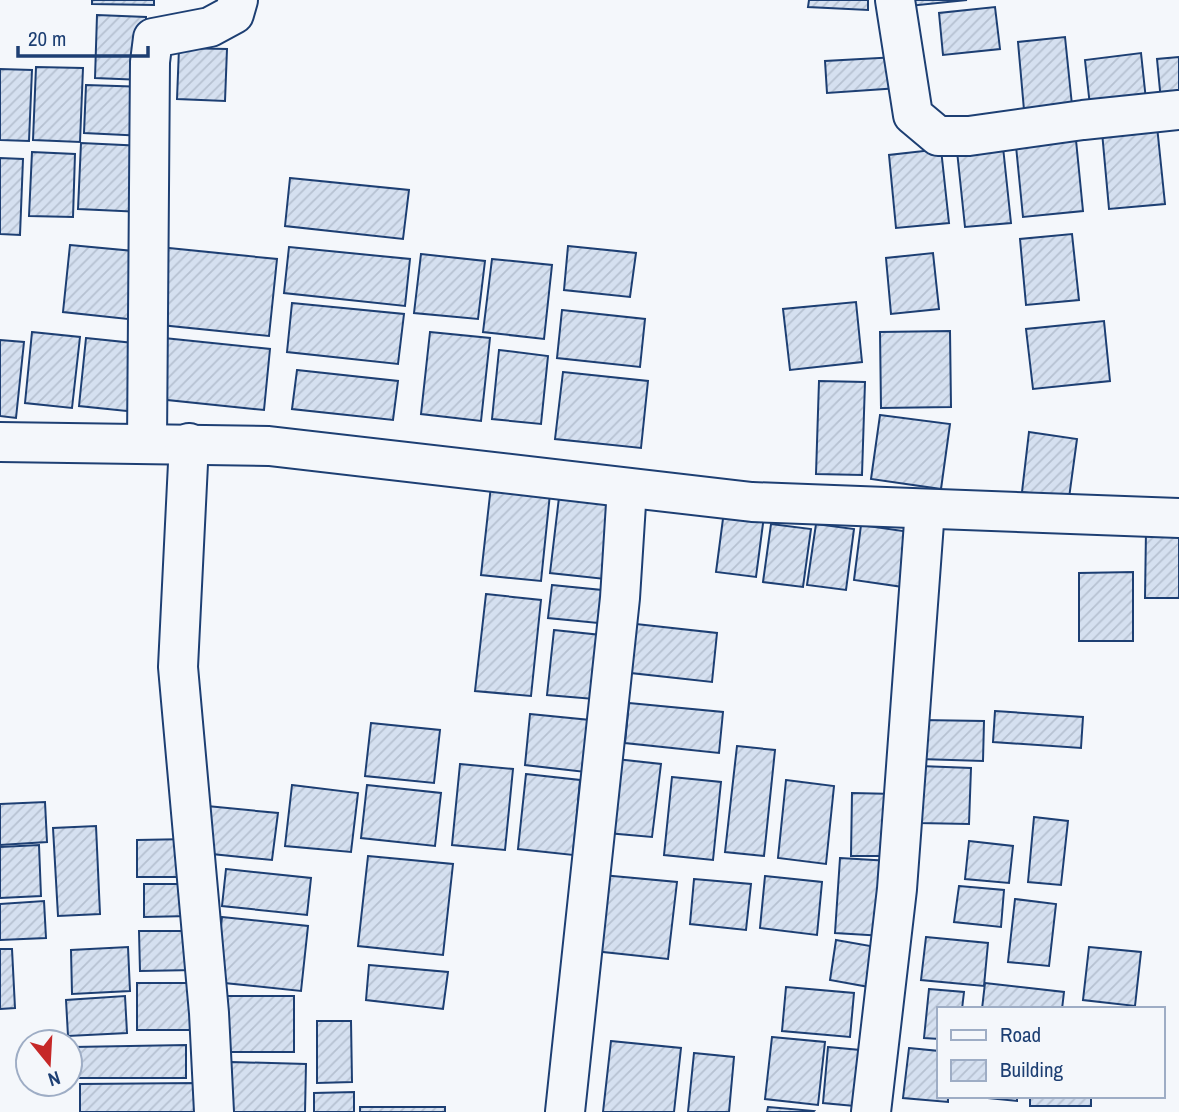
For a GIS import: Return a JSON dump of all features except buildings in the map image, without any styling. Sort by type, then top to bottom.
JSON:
[{"type":"street","points":[[146,442],[150,62],[153,38],[210,27],[234,14],[239,0]]},
{"type":"street","points":[[895,0],[913,115],[939,136],[970,136],[1179,110]]},
{"type":"street","points":[[0,442],[146,442],[269,446],[752,502],[1179,518]]},
{"type":"street","points":[[189,443],[178,667],[209,1013],[214,1112]]},
{"type":"street","points":[[565,1112],[620,598],[627,488]]},
{"type":"street","points":[[871,1112],[897,889],[925,509]]}]
